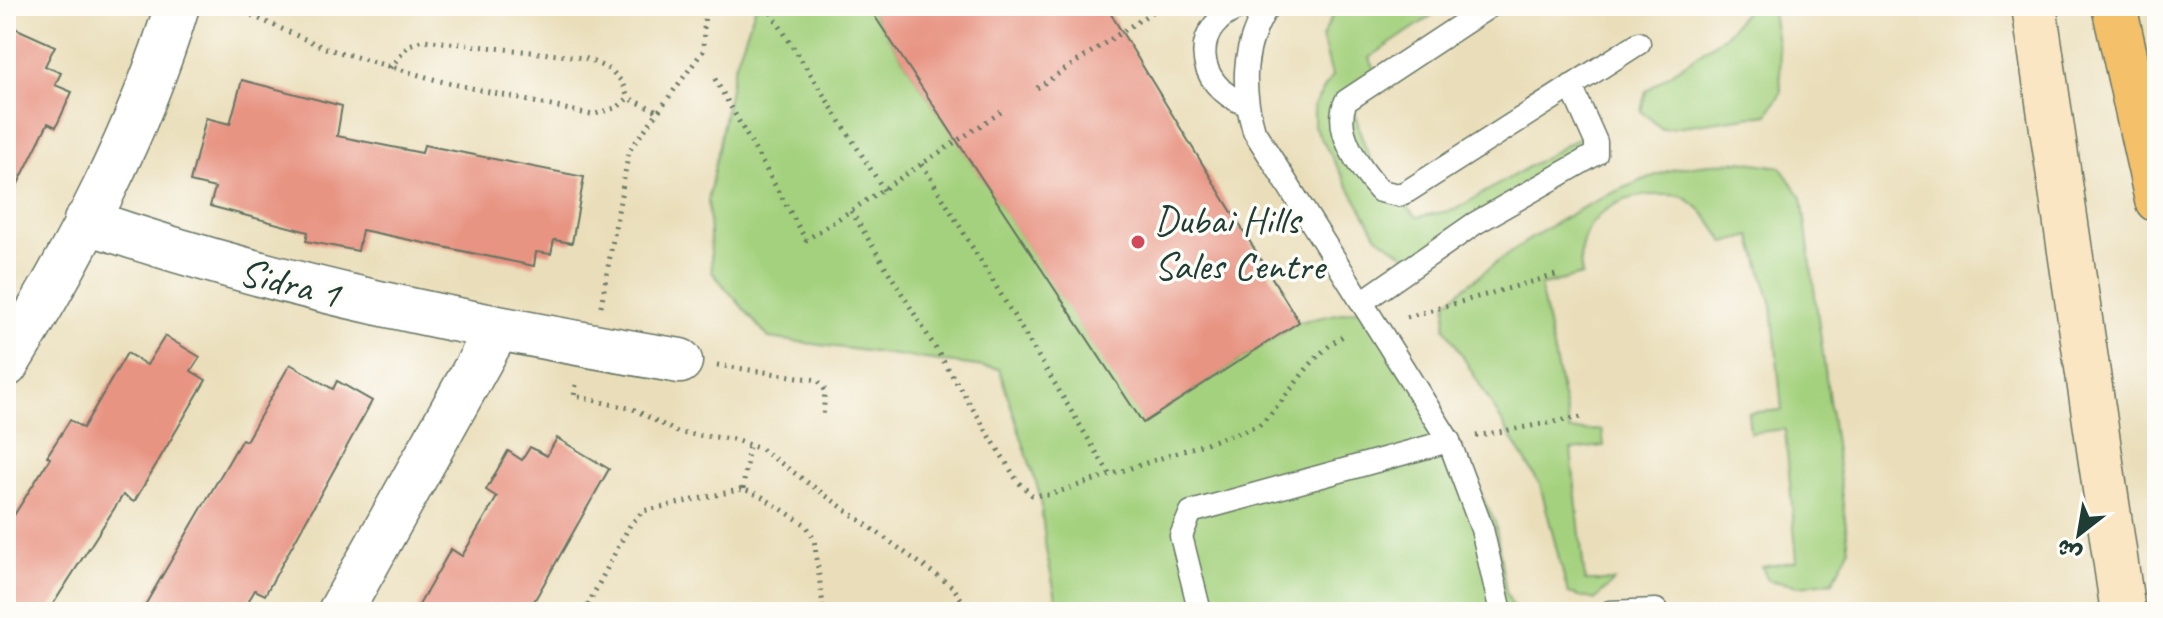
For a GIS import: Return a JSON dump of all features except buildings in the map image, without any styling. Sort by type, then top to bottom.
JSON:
[{"type":"main road","points":[[2034,6],[2123,612]]},
{"type":"main road","points":[[2114,6],[2157,200]]},
{"type":"street","points":[[6,365],[86,221],[147,90],[177,6]]},
{"type":"street","name":"Sidra 1","points":[[86,221],[235,269],[497,330],[680,361]]},
{"type":"street","points":[[340,612],[497,330]]},
{"type":"lane","points":[[1246,104],[1230,99],[1216,88],[1207,72],[1204,54],[1207,36],[1217,21],[1232,10],[1259,6],[1245,74],[1246,104],[1254,131],[1449,441],[1482,529],[1501,612]]},
{"type":"lane","points":[[1490,6],[1346,101],[1341,111],[1343,133],[1380,191],[1399,195],[1408,191],[1639,43]]},
{"type":"lane","points":[[1362,302],[1474,224],[1596,154],[1596,142],[1571,86]]},
{"type":"lane","points":[[1200,612],[1181,536],[1191,512],[1449,441]]},
{"type":"lane","points":[[1610,612],[1656,610]]},
{"type":"path","points":[[230,6],[325,48],[390,68],[592,115],[618,107],[628,98]]},
{"type":"path","points":[[705,6],[703,51],[629,151],[588,345],[574,396],[633,409],[679,433],[749,444],[772,456],[953,587],[970,612]]},
{"type":"path","points":[[767,6],[884,190]]},
{"type":"path","points":[[1037,88],[1161,6]]},
{"type":"path","points":[[390,68],[397,56],[424,40],[597,62],[622,82],[628,98],[658,111]]},
{"type":"path","points":[[715,79],[806,240],[1001,112]]},
{"type":"path","points":[[922,164],[1110,475]]},
{"type":"path","points":[[851,211],[1018,482],[1032,495],[1049,495],[1258,426],[1274,413],[1320,351],[1348,333],[1556,275]]},
{"type":"path","points":[[680,361],[806,375],[818,380],[825,390],[823,418]]},
{"type":"path","points":[[743,489],[749,444]]},
{"type":"path","points":[[584,612],[630,525],[643,511],[743,489],[761,496],[806,525],[814,539],[824,612]]},
{"type":"green space","points":[[756,6],[868,6],[1144,422],[1299,322],[1361,309],[1454,442],[1495,522],[1506,593],[1516,612],[1059,612],[1046,550],[1040,495],[999,369],[769,338],[712,272],[708,200],[734,68]]},
{"type":"green space","points":[[1337,6],[1446,6],[1369,58],[1384,86],[1354,109],[1364,144],[1376,169],[1417,217],[1454,210],[1585,134],[1600,143],[1436,255],[1405,255],[1377,236],[1314,126],[1314,105],[1332,76],[1322,37]]},
{"type":"green space","points":[[1750,6],[1771,6],[1780,60],[1781,92],[1768,114],[1662,129],[1641,111],[1646,91],[1724,36]]},
{"type":"green space","points":[[1741,161],[1780,167],[1802,198],[1849,549],[1833,581],[1800,586],[1768,580],[1762,567],[1797,561],[1785,429],[1750,433],[1748,413],[1782,410],[1772,305],[1751,236],[1725,243],[1702,212],[1683,197],[1642,196],[1611,207],[1589,227],[1580,257],[1582,275],[1540,286],[1570,431],[1602,430],[1604,446],[1571,450],[1585,581],[1614,581],[1595,600],[1568,593],[1540,485],[1445,327],[1447,302],[1524,243],[1608,195],[1668,171]]},
{"type":"place","name":"Dubai Hills Sales Centre","points":[[1138,242]]}]
